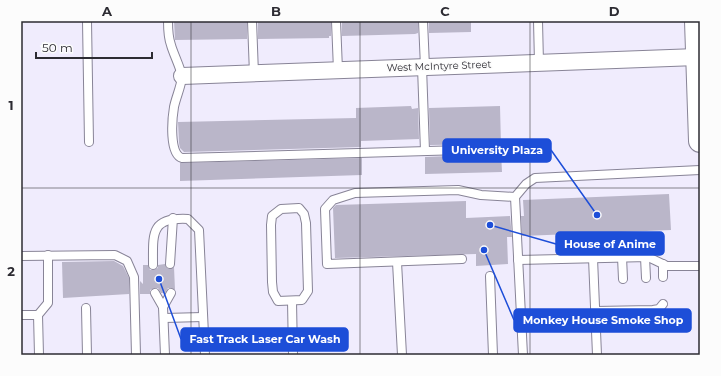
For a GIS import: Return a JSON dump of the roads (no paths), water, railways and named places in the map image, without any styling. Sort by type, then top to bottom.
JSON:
[{"type":"street","points":[[696,21],[700,141]]},
{"type":"street","name":"West McIntyre Street","points":[[182,76],[697,56]]},
{"type":"lane","points":[[87,21],[89,142]]},
{"type":"lane","points":[[168,21],[170,44],[182,76],[174,106],[173,129],[175,151],[179,157],[497,149]]},
{"type":"lane","points":[[252,21],[254,74]]},
{"type":"lane","points":[[336,21],[338,70]]},
{"type":"lane","points":[[423,21],[425,151]]},
{"type":"lane","points":[[538,21],[540,62]]},
{"type":"lane","points":[[523,355],[515,197],[526,184],[534,178],[700,170]]},
{"type":"lane","points":[[462,259],[328,264],[325,209],[333,200],[355,193],[458,190],[481,195],[515,197]]},
{"type":"lane","points":[[299,208],[304,214],[306,223],[308,291],[302,300],[292,301],[278,301],[273,292],[271,225],[272,216],[281,209],[299,208]]},
{"type":"lane","points":[[170,264],[173,218]]},
{"type":"lane","points":[[153,265],[153,238],[161,223],[173,218],[188,218],[199,230],[205,355]]},
{"type":"lane","points":[[21,256],[115,255],[127,262],[134,277],[136,355]]},
{"type":"lane","points":[[39,355],[38,315],[48,302],[48,256]]},
{"type":"lane","points":[[622,257],[623,279]]},
{"type":"lane","points":[[645,257],[646,278]]},
{"type":"lane","points":[[518,260],[648,257],[667,266],[700,266]]},
{"type":"lane","points":[[593,258],[597,355]]},
{"type":"lane","points":[[397,262],[402,355]]},
{"type":"lane","points":[[663,264],[663,277]]},
{"type":"lane","points":[[490,276],[492,355]]},
{"type":"lane","points":[[155,293],[163,307],[165,355]]},
{"type":"lane","points":[[163,307],[171,293]]},
{"type":"lane","points":[[292,301],[293,355]]},
{"type":"lane","points":[[595,311],[624,308],[659,309],[663,304]]},
{"type":"lane","points":[[86,308],[87,355]]},
{"type":"lane","points":[[21,315],[38,315]]},
{"type":"lane","points":[[164,318],[203,317]]},
{"type":"place","name":"University Plaza","points":[[597,215]]},
{"type":"place","name":"House of Anime","points":[[490,225]]},
{"type":"place","name":"Monkey House Smoke Shop","points":[[484,250]]},
{"type":"place","name":"Fast Track Laser Car Wash","points":[[159,279]]}]
